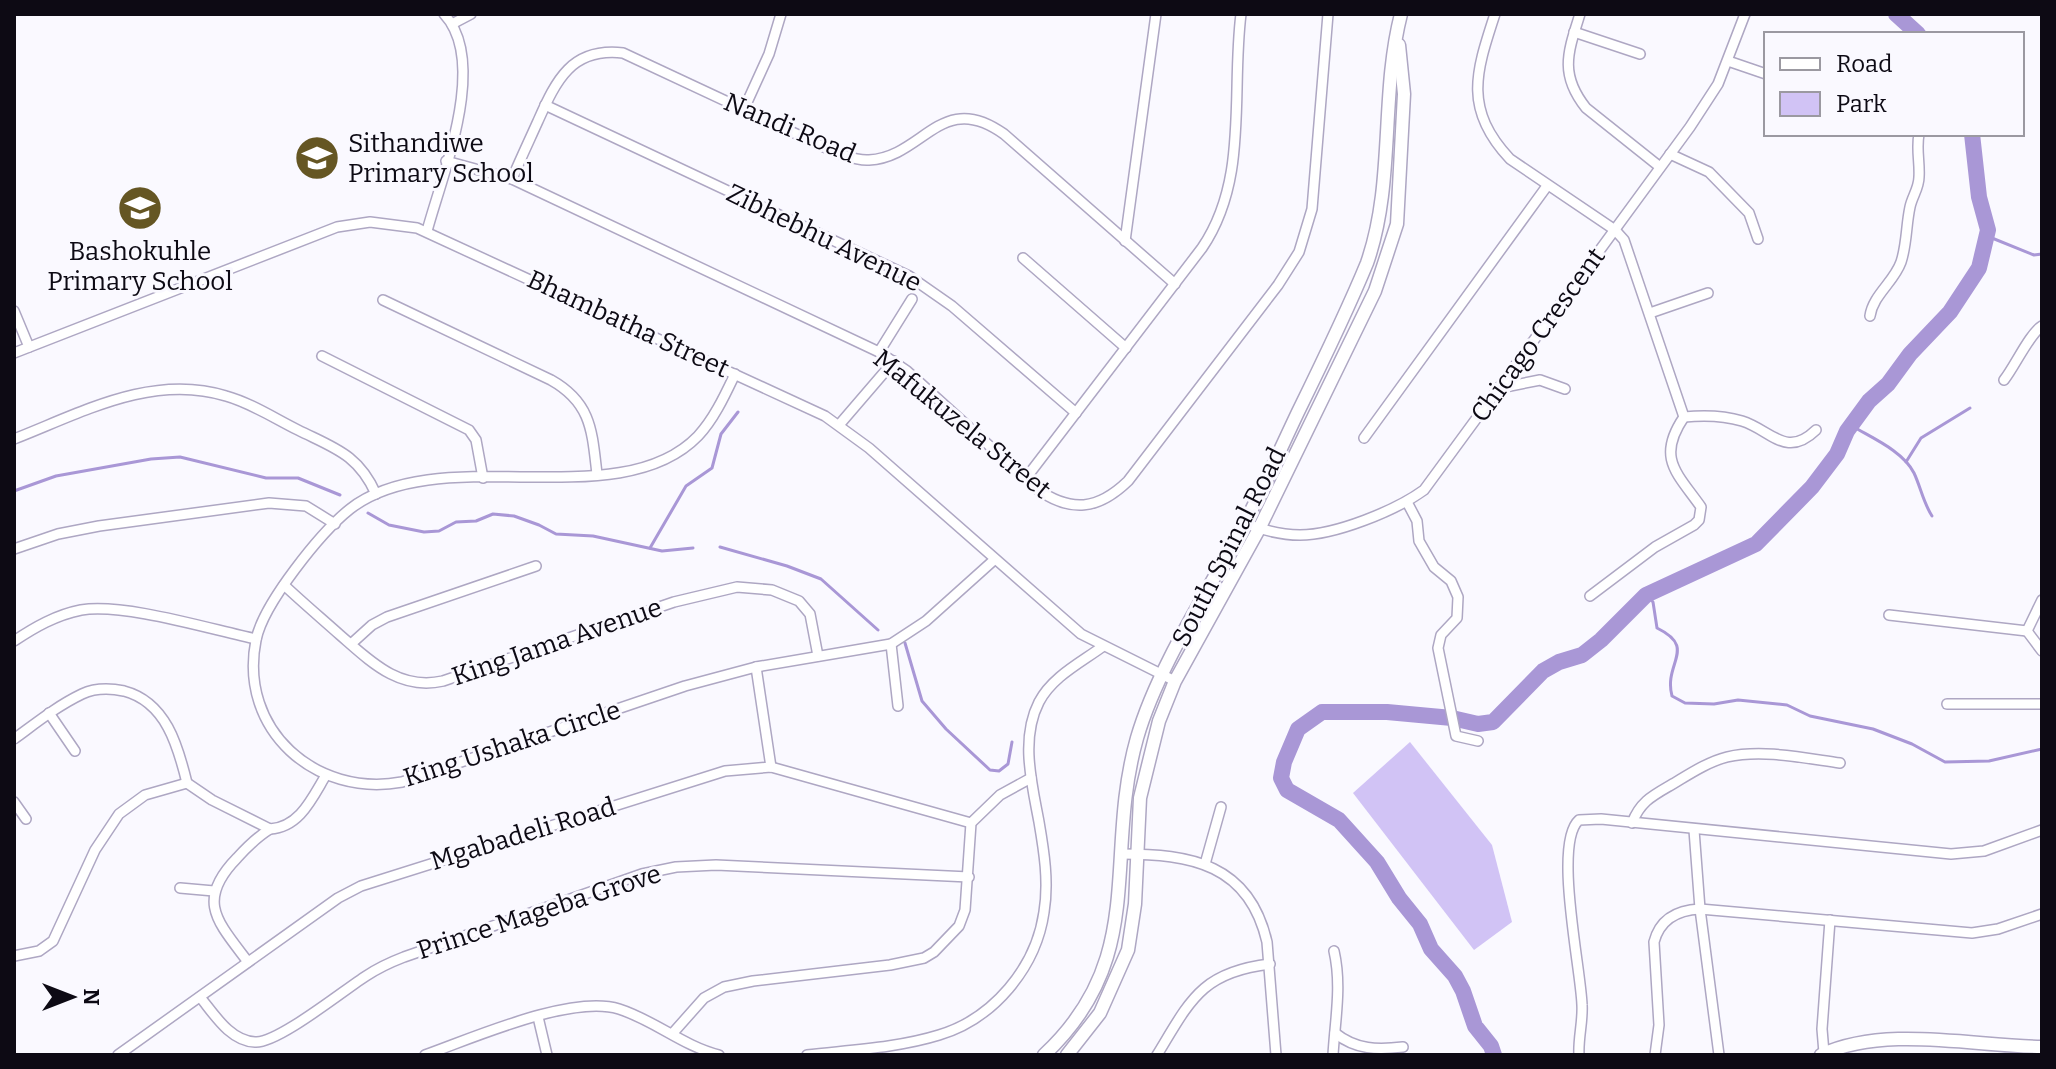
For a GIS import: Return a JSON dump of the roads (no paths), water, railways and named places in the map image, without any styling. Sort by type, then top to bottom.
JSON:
[{"type":"street","points":[[427,231],[464,78],[462,52],[452,24],[444,14]]},
{"type":"street","points":[[452,24],[471,14]]},
{"type":"street","points":[[744,109],[769,54],[781,14]]},
{"type":"street","points":[[1125,241],[1156,14]]},
{"type":"street","points":[[1026,478],[1213,232],[1228,194],[1241,14]]},
{"type":"street","name":"Mafukuzela Street","points":[[446,161],[512,179],[879,352],[894,361],[1050,498],[1070,505],[1092,504],[1120,489],[1178,418],[1290,268],[1304,239],[1312,209],[1328,14]]},
{"type":"street","name":"South Spinal Road","points":[[1044,1055],[1076,1021],[1101,977],[1114,934],[1122,815],[1129,771],[1143,719],[1162,675],[1244,523],[1354,294],[1375,241],[1383,197],[1388,90],[1401,14]]},
{"type":"street","points":[[1495,14],[1477,74],[1481,110],[1496,144],[1510,159],[1615,230],[1629,250],[1684,417],[1673,436],[1669,456],[1701,507],[1699,520],[1655,547],[1590,596]]},
{"type":"street","points":[[1580,14],[1567,56],[1567,69],[1576,96],[1586,108],[1660,167]]},
{"type":"street","name":"Chicago Crescent","points":[[1244,523],[1259,529],[1305,535],[1372,518],[1407,502],[1424,490],[1718,84],[1745,14]]},
{"type":"street","name":"South Spinal Road","points":[[1067,1055],[1100,1013],[1128,950],[1135,904],[1137,822],[1146,767],[1175,681],[1259,529],[1375,291],[1393,243],[1399,201],[1404,94],[1397,30]]},
{"type":"street","points":[[1574,32],[1640,54]]},
{"type":"street","name":"Nandi Road","points":[[512,179],[557,81],[574,63],[594,54],[630,55],[839,154],[865,161],[890,155],[956,119],[975,119],[1004,134],[1175,284]]},
{"type":"street","points":[[1728,61],[1764,73]]},
{"type":"street","name":"Zibhebhu Avenue","points":[[545,105],[909,276],[952,306],[1076,413]]},
{"type":"street","points":[[1870,316],[1873,304],[1896,274],[1902,260],[1910,208],[1919,183],[1916,149],[1919,136]]},
{"type":"street","points":[[1670,154],[1709,172],[1749,213],[1758,239]]},
{"type":"street","points":[[1364,438],[1547,186]]},
{"type":"street","name":"Bhambatha Street","points":[[14,353],[337,227],[379,222],[427,231],[825,416],[1073,628],[1102,647],[1175,681]]},
{"type":"street","points":[[1023,258],[1126,348]]},
{"type":"street","points":[[1650,313],[1708,293]]},
{"type":"street","points":[[879,352],[912,299]]},
{"type":"street","points":[[383,300],[570,392],[585,411],[590,424],[597,474]]},
{"type":"street","points":[[14,311],[29,347]]},
{"type":"street","points":[[2004,380],[2018,363],[2032,335],[2042,326]]},
{"type":"street","points":[[322,356],[469,430],[479,449],[483,478]]},
{"type":"street","points":[[839,425],[894,361]]},
{"type":"street","name":"King Ushaka Circle","points":[[735,374],[707,424],[690,443],[651,465],[597,474],[413,482],[359,503],[335,524],[284,585],[267,610],[256,639],[255,682],[258,697],[269,724],[284,744],[299,759],[344,782],[372,786],[402,782],[685,686],[756,667],[891,644],[926,621],[994,560]]},
{"type":"street","points":[[1500,388],[1540,380],[1565,389]]},
{"type":"street","points":[[14,439],[145,391],[199,390],[242,402],[348,455],[365,472],[376,494]]},
{"type":"street","points":[[1684,417],[1730,418],[1745,422],[1781,442],[1795,444],[1806,440],[1816,430]]},
{"type":"street","points":[[1407,502],[1417,521],[1419,541],[1434,567],[1451,581],[1458,597],[1457,618],[1444,631],[1438,643],[1438,655],[1448,685],[1456,734],[1478,741]]},
{"type":"street","points":[[14,549],[58,534],[99,526],[269,503],[306,506],[335,524]]},
{"type":"street","points":[[351,644],[372,625],[387,617],[536,566]]},
{"type":"street","name":"King Jama Avenue","points":[[284,585],[376,666],[395,677],[418,683],[436,683],[674,602],[726,589],[748,587],[772,590],[791,597],[806,608],[814,623],[818,656]]},
{"type":"street","points":[[2027,631],[2042,600]]},
{"type":"street","points":[[14,641],[52,619],[95,608],[125,611],[256,639]]},
{"type":"street","points":[[1889,615],[2027,631],[2042,651]]},
{"type":"street","points":[[891,644],[898,706]]},
{"type":"street","points":[[807,1055],[939,1035],[961,1026],[984,1011],[1018,979],[1036,944],[1046,897],[1029,745],[1037,706],[1049,687],[1060,677],[1102,647]]},
{"type":"street","points":[[756,667],[771,767]]},
{"type":"street","points":[[14,739],[83,693],[100,688],[131,693],[149,703],[169,727],[181,756],[187,783],[212,800],[270,829]]},
{"type":"street","points":[[1947,704],[2042,704]]},
{"type":"street","points":[[49,713],[75,751]]},
{"type":"street","points":[[1632,823],[1646,799],[1727,757],[1761,755],[1840,763]]},
{"type":"street","name":"Mgabadeli Road","points":[[118,1055],[338,898],[372,881],[725,771],[771,767],[971,823]]},
{"type":"street","points":[[248,962],[217,917],[214,891],[225,870],[254,840],[270,829],[286,826],[297,818],[326,775]]},
{"type":"street","points":[[672,1034],[704,998],[724,987],[890,965],[924,958],[934,952],[959,926],[965,910],[971,823],[1000,795],[1031,778]]},
{"type":"street","points":[[14,956],[39,951],[53,941],[95,850],[119,814],[145,795],[187,783]]},
{"type":"street","points":[[14,802],[26,819]]},
{"type":"street","points":[[1205,864],[1221,807]]},
{"type":"street","points":[[1577,1054],[1582,1003],[1571,924],[1570,835],[1573,825],[1579,820],[1601,819],[1951,854],[1984,851],[2042,830]]},
{"type":"street","points":[[1694,830],[1700,909],[1719,1055]]},
{"type":"street","points":[[1121,854],[1180,858],[1205,864],[1233,878],[1252,901],[1263,925],[1270,964],[1276,1055]]},
{"type":"street","name":"Prince Mageba Grove","points":[[200,997],[219,1021],[238,1037],[264,1041],[294,1025],[367,975],[404,957],[642,874],[676,867],[716,865],[969,877]]},
{"type":"street","points":[[180,888],[198,887],[214,891]]},
{"type":"street","points":[[1655,1055],[1659,1025],[1653,951],[1656,933],[1664,921],[1675,914],[1700,909],[1972,933],[1998,929],[2042,914]]},
{"type":"street","points":[[1830,920],[1822,1054],[1865,1042],[1898,1040],[2042,1047]]},
{"type":"street","points":[[1333,1055],[1338,977],[1334,951]]},
{"type":"street","points":[[1158,1055],[1189,1004],[1207,985],[1240,969],[1270,964]]},
{"type":"street","points":[[425,1055],[572,1006],[605,1006],[628,1012],[719,1055]]},
{"type":"street","points":[[538,1017],[547,1055]]},
{"type":"street","points":[[1335,1033],[1349,1043],[1371,1049],[1403,1047]]},
{"type":"waterway","points":[[1896,14],[1916,32]]},
{"type":"waterway","points":[[1494,1055],[1491,1046],[1475,1026],[1455,976],[1431,949],[1420,924],[1399,898],[1377,862],[1339,820],[1287,790],[1281,778],[1284,762],[1298,729],[1322,712],[1387,712],[1452,718],[1478,724],[1493,722],[1543,671],[1582,655],[1646,595],[1756,544],[1812,487],[1837,454],[1847,431],[1869,401],[1888,384],[1910,354],[1950,312],[1979,268],[1988,230],[1979,197],[1972,136]]},
{"type":"waterway","points":[[1987,236],[2034,255],[2042,254]]},
{"type":"waterway","points":[[1906,462],[1921,438],[1970,408]]},
{"type":"waterway","points":[[650,548],[686,486],[712,468],[721,434],[738,412]]},
{"type":"waterway","points":[[1852,426],[1886,446],[1909,465],[1932,516]]},
{"type":"waterway","points":[[14,491],[56,476],[151,459],[180,457],[266,478],[298,478],[340,495]]},
{"type":"waterway","points":[[368,513],[389,525],[424,532],[439,531],[456,522],[476,521],[493,514],[514,516],[556,534],[593,536],[662,551],[693,548]]},
{"type":"waterway","points":[[720,547],[821,579],[878,630]]},
{"type":"waterway","points":[[1646,595],[1653,602],[1657,628],[1675,642],[1677,650],[1670,684],[1672,696],[1685,703],[1714,704],[1738,700],[1787,705],[1810,716],[1873,729],[1912,744],[1945,762],[1989,761],[2042,749]]},
{"type":"waterway","points":[[905,643],[922,701],[946,729],[990,770],[999,771],[1008,764],[1012,742]]},
{"type":"place","name":"Sithandiwe Primary School","points":[[317,158]]},
{"type":"place","name":"Bashokuhle Primary School","points":[[140,208]]}]
